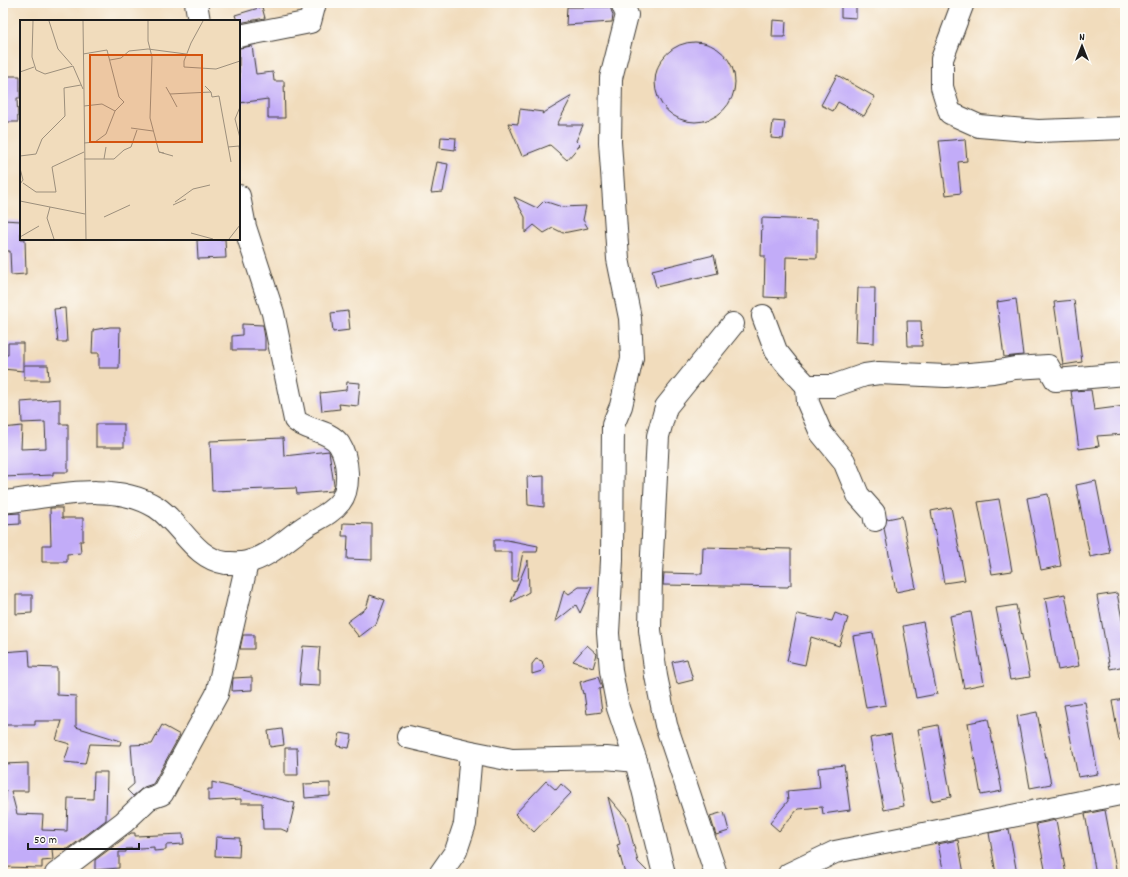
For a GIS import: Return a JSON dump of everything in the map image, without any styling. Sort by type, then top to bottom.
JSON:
[{"type":"street","points":[[196,3],[200,20]]},
{"type":"street","points":[[240,36],[310,22],[315,3]]},
{"type":"street","points":[[622,3],[627,15],[611,78],[610,142],[618,259],[630,318],[632,358],[621,406],[613,425],[612,560],[608,633],[611,671],[618,708],[636,761],[664,874]]},
{"type":"street","points":[[962,3],[942,59],[942,87],[950,113],[979,126],[1038,131],[1125,128]]},
{"type":"street","points":[[3,502],[52,495],[86,493],[118,493],[142,499],[158,508],[189,541],[205,554],[225,563],[247,563],[267,554],[300,530],[324,517],[341,501],[346,485],[346,472],[340,446],[334,439],[300,425],[295,420],[274,313],[245,227],[240,201]]},
{"type":"street","points":[[763,316],[776,351],[807,386],[808,403],[821,433],[844,461],[858,496],[874,513],[875,520]]},
{"type":"street","points":[[716,874],[666,725],[656,676],[650,630],[651,575],[658,436],[666,407],[733,324]]},
{"type":"street","points":[[807,386],[833,386],[865,375],[880,373],[946,376],[993,372],[1015,368],[1048,366],[1056,380],[1125,374]]},
{"type":"street","points":[[56,874],[124,822],[148,799],[162,794],[217,694],[247,563]]},
{"type":"street","points":[[408,736],[471,752],[512,760],[598,758],[636,761]]},
{"type":"street","points":[[440,874],[456,851],[465,824],[471,752]]},
{"type":"street","points":[[789,874],[835,852],[1125,793]]},
{"type":"building","points":[[841,3],[856,3],[856,18],[841,17]]},
{"type":"building","points":[[262,7],[265,18],[240,23],[240,20],[237,20],[235,15]]},
{"type":"building","points":[[567,7],[610,7],[613,15],[612,22],[566,25]]},
{"type":"building","points":[[773,20],[786,21],[785,37],[772,37]]},
{"type":"building","points":[[695,42],[710,45],[723,54],[732,67],[735,82],[732,97],[723,110],[710,119],[695,122],[680,119],[667,110],[658,97],[655,82],[658,67],[667,54],[680,45]]},
{"type":"building","points":[[252,46],[256,74],[273,72],[274,81],[284,81],[285,118],[268,118],[268,99],[240,103],[240,48]]},
{"type":"building","points":[[837,75],[875,97],[864,116],[838,102],[833,111],[821,105]]},
{"type":"building","points":[[3,76],[20,76],[20,98],[17,98],[18,122],[3,122]]},
{"type":"building","points":[[572,96],[557,125],[583,125],[576,141],[580,145],[567,160],[550,145],[522,156],[508,123],[518,124],[520,109],[543,112],[542,114]]},
{"type":"building","points":[[773,121],[785,122],[783,139],[771,138]]},
{"type":"building","points":[[441,137],[456,138],[455,150],[440,148]]},
{"type":"building","points":[[965,139],[967,161],[958,162],[961,193],[946,195],[939,141]]},
{"type":"building","points":[[437,162],[448,164],[443,192],[431,193]]},
{"type":"building","points":[[514,197],[537,208],[544,201],[562,207],[586,206],[583,220],[588,228],[563,233],[553,228],[544,233],[534,225],[525,233],[525,217]]},
{"type":"building","points":[[762,218],[817,220],[817,258],[786,257],[785,298],[764,297],[765,256],[761,256]]},
{"type":"building","points":[[3,220],[20,221],[20,240],[25,240],[26,274],[11,275],[10,251],[3,251]]},
{"type":"building","points":[[197,240],[225,240],[226,258],[198,259]]},
{"type":"building","points":[[714,255],[718,273],[656,287],[652,270]]},
{"type":"building","points":[[858,288],[875,288],[874,343],[856,342]]},
{"type":"building","points":[[1016,299],[1023,355],[1004,357],[997,302]]},
{"type":"building","points":[[1074,300],[1082,362],[1063,365],[1054,302]]},
{"type":"building","points":[[65,308],[67,342],[58,342],[54,309]]},
{"type":"building","points":[[348,311],[350,330],[333,332],[331,313]]},
{"type":"building","points":[[907,321],[921,321],[922,346],[908,346]]},
{"type":"building","points":[[242,324],[263,325],[265,350],[232,350],[232,336],[242,335]]},
{"type":"building","points":[[120,327],[119,368],[99,368],[99,353],[92,353],[93,330]]},
{"type":"building","points":[[8,343],[23,343],[23,371],[3,369],[3,355],[8,355]]},
{"type":"building","points":[[24,365],[48,365],[49,380],[24,380]]},
{"type":"building","points":[[347,382],[360,383],[358,406],[339,404],[340,409],[322,411],[320,393],[346,390]]},
{"type":"building","points":[[1091,390],[1094,410],[1125,406],[1125,434],[1097,436],[1099,446],[1079,449],[1071,391]]},
{"type":"building","points":[[60,399],[60,424],[68,424],[68,472],[53,472],[53,475],[3,477],[3,428],[22,426],[21,449],[46,448],[45,422],[22,423],[21,402]]},
{"type":"building","points":[[96,424],[124,424],[124,447],[96,447]]},
{"type":"building","points":[[283,438],[284,456],[329,451],[334,485],[332,491],[297,494],[296,488],[212,491],[210,441]]},
{"type":"building","points":[[544,476],[544,507],[528,505],[527,477]]},
{"type":"building","points":[[1096,481],[1110,553],[1090,557],[1076,485]]},
{"type":"building","points":[[1048,494],[1061,566],[1041,570],[1027,498]]},
{"type":"building","points":[[999,499],[1012,571],[992,574],[978,502]]},
{"type":"building","points":[[951,507],[965,580],[944,583],[931,511]]},
{"type":"building","points":[[50,508],[62,508],[62,518],[83,518],[83,541],[80,541],[81,553],[67,554],[67,562],[42,562],[42,545],[51,545]]},
{"type":"building","points":[[20,513],[20,524],[3,525],[3,514]]},
{"type":"building","points":[[902,516],[916,588],[896,592],[884,528],[887,519]]},
{"type":"building","points":[[343,523],[372,524],[372,560],[347,559],[348,536],[342,536]]},
{"type":"building","points":[[494,540],[507,540],[538,546],[537,552],[523,552],[517,581],[512,581],[512,552],[494,552]]},
{"type":"building","points":[[703,547],[791,549],[791,585],[788,587],[663,585],[664,573],[702,574]]},
{"type":"building","points":[[528,560],[529,592],[511,602]]},
{"type":"building","points":[[579,587],[592,587],[580,613],[576,605],[555,622],[564,590],[569,594]]},
{"type":"building","points":[[1117,593],[1125,635],[1125,666],[1110,669],[1097,596]]},
{"type":"building","points":[[1065,594],[1079,666],[1058,670],[1045,598]]},
{"type":"building","points":[[16,595],[32,595],[32,613],[16,614]]},
{"type":"building","points":[[370,595],[385,600],[376,624],[359,637],[347,622],[366,608]]},
{"type":"building","points":[[1016,605],[1030,677],[1010,680],[996,608]]},
{"type":"building","points":[[971,612],[984,684],[964,688],[950,616]]},
{"type":"building","points":[[835,613],[848,618],[839,646],[811,637],[805,665],[787,661],[797,614],[832,621]]},
{"type":"building","points":[[923,622],[937,694],[916,698],[903,626]]},
{"type":"building","points":[[873,633],[886,705],[866,708],[853,636]]},
{"type":"building","points":[[243,635],[254,635],[254,649],[240,649]]},
{"type":"building","points":[[587,645],[597,654],[593,668],[573,661]]},
{"type":"building","points":[[303,646],[320,647],[318,669],[320,669],[320,686],[299,685]]},
{"type":"building","points":[[29,650],[30,667],[57,668],[57,695],[76,696],[76,727],[121,741],[120,745],[90,744],[85,764],[64,762],[70,744],[56,740],[62,721],[35,721],[35,725],[3,725],[3,652]]},
{"type":"building","points":[[536,659],[542,661],[544,668],[542,671],[532,674],[532,664]]},
{"type":"building","points":[[687,659],[693,680],[677,684],[672,662]]},
{"type":"building","points":[[252,677],[252,690],[232,691],[233,678]]},
{"type":"building","points":[[598,677],[602,688],[599,689],[602,712],[587,714],[584,693],[583,694],[580,682]]},
{"type":"building","points":[[1125,699],[1125,739],[1119,740],[1112,701]]},
{"type":"building","points":[[1085,702],[1098,774],[1078,777],[1064,705]]},
{"type":"building","points":[[1037,712],[1051,784],[1030,788],[1017,716]]},
{"type":"building","points":[[988,719],[1002,791],[981,795],[968,723]]},
{"type":"building","points":[[162,725],[180,735],[153,784],[144,787],[133,796],[127,790],[134,784],[131,745],[152,744]]},
{"type":"building","points":[[938,725],[951,797],[931,801],[918,729]]},
{"type":"building","points":[[282,729],[284,745],[270,747],[268,731]]},
{"type":"building","points":[[340,733],[352,735],[349,748],[337,746]]},
{"type":"building","points":[[891,734],[904,806],[884,810],[870,738]]},
{"type":"building","points":[[285,748],[297,748],[298,775],[285,775]]},
{"type":"building","points":[[28,763],[28,791],[11,791],[17,814],[43,815],[42,830],[67,831],[68,798],[93,799],[94,772],[107,772],[106,820],[68,849],[52,849],[53,860],[42,861],[42,868],[3,867],[6,791],[3,791],[3,764]]},
{"type":"building","points":[[844,765],[850,810],[823,814],[822,807],[798,809],[779,831],[770,823],[788,801],[787,791],[820,788],[818,768]]},
{"type":"building","points":[[546,781],[556,790],[561,784],[571,793],[534,832],[515,814]]},
{"type":"building","points":[[212,782],[295,803],[288,832],[281,829],[263,829],[262,803],[241,803],[241,799],[208,801],[208,789],[212,789]]},
{"type":"building","points":[[330,783],[330,796],[305,798],[304,784]]},
{"type":"building","points":[[608,797],[627,819],[638,862],[650,874],[625,874],[617,845],[620,844]]},
{"type":"building","points":[[1105,810],[1117,874],[1096,874],[1085,814]]},
{"type":"building","points":[[724,812],[729,831],[716,835],[710,816]]},
{"type":"building","points":[[1056,820],[1066,874],[1046,874],[1036,824]]},
{"type":"building","points":[[1009,829],[1017,874],[996,874],[989,833]]},
{"type":"building","points":[[131,833],[135,833],[135,836],[183,834],[184,844],[166,845],[166,850],[154,851],[154,847],[126,849],[126,852],[119,852],[119,868],[95,870],[95,860]]},
{"type":"building","points":[[216,837],[240,838],[239,857],[215,856]]},
{"type":"building","points":[[958,840],[964,874],[944,874],[938,844]]}]
